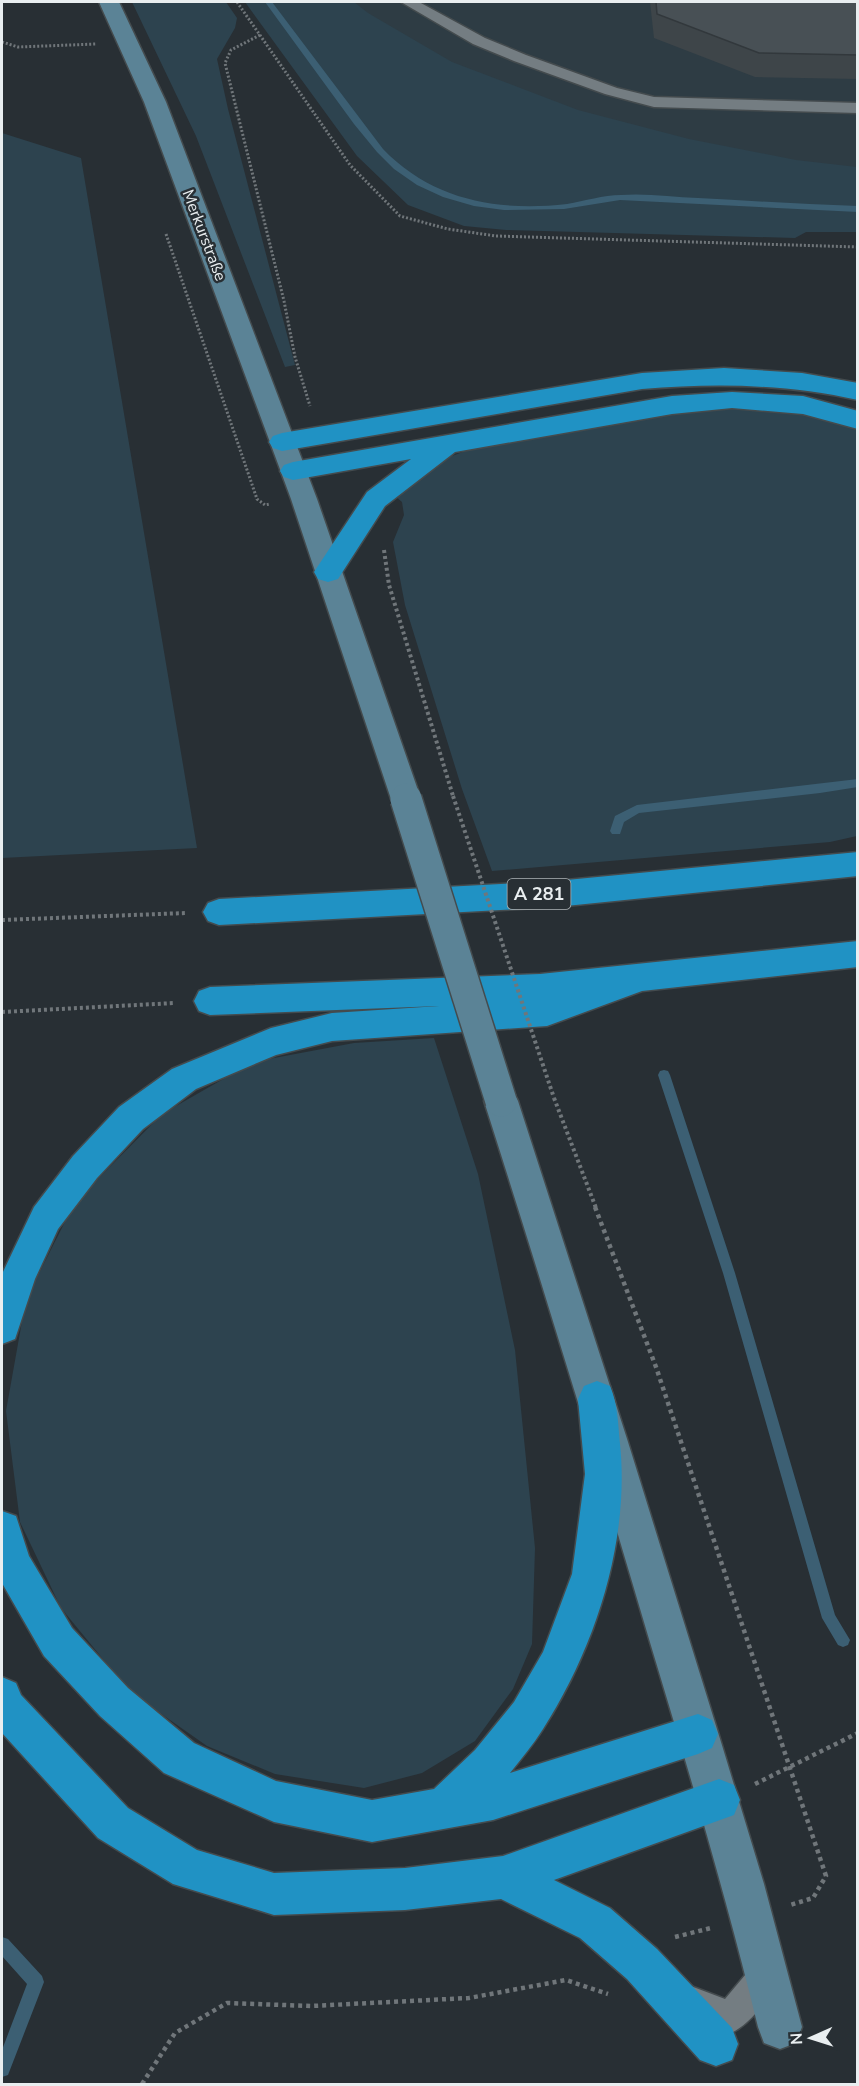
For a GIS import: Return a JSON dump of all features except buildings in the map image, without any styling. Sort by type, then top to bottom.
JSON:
[{"type":"highway","points":[[282,442],[642,381],[699,375],[754,374],[794,379],[858,392]]},
{"type":"highway","points":[[294,471],[335,462],[446,446],[672,405],[732,400],[803,405],[858,420]]},
{"type":"highway","points":[[328,572],[376,499],[446,446]]},
{"type":"highway","name":"A 281","points":[[219,912],[556,894],[858,864]]},
{"type":"highway","points":[[210,1001],[540,988],[858,954]]},
{"type":"highway","points":[[2,1327],[18,1276],[46,1218],[85,1167],[131,1118],[184,1079],[271,1042],[332,1027],[548,1012],[636,979]]},
{"type":"highway","points":[[444,1808],[489,1765],[528,1716],[558,1664],[592,1574],[604,1474],[597,1399]]},
{"type":"highway","points":[[2,1530],[12,1564],[58,1642],[114,1702],[178,1758],[274,1801],[372,1821],[493,1799],[698,1734]]},
{"type":"highway","points":[[2,1697],[6,1708],[113,1823],[188,1869],[274,1894],[405,1889],[503,1877],[719,1800]]},
{"type":"highway","points":[[503,1877],[595,1923],[675,1996],[716,2044]]},
{"type":"street","name":"Merkurstraße","points":[[109,2],[155,102],[294,471],[406,799],[597,1399],[753,1916],[780,2027]]},
{"type":"lane","points":[[409,2],[479,41],[520,58],[611,91],[654,102],[858,108]]},
{"type":"lane","points":[[675,1996],[731,2017],[767,1973]]},
{"type":"path","points":[[237,2],[350,165],[400,216],[448,229],[496,236],[858,247]]},
{"type":"path","points":[[260,35],[231,50],[225,63],[284,301],[295,357]]},
{"type":"path","points":[[2,42],[18,47],[71,46],[126,41]]},
{"type":"path","points":[[142,2085],[176,2033],[227,2002],[311,2006],[469,1998],[566,1980],[616,1997],[663,1941],[813,1899],[826,1876],[656,1367],[554,1098],[453,796],[389,585],[383,540],[396,512],[390,503],[376,499]]},
{"type":"path","points":[[2,920],[219,912]]},
{"type":"path","points":[[2,1012],[210,1001]]},
{"type":"path","points":[[719,1800],[791,1768],[858,1733]]},
{"type":"shaded area","points":[[132,2],[226,2],[237,18],[235,28],[217,59],[295,365],[285,367],[196,136]]},
{"type":"shaded area","points":[[245,2],[354,2],[368,13],[452,62],[578,110],[689,139],[796,160],[857,167],[857,232],[806,232],[795,238],[506,230],[464,226],[408,205],[357,156]]},
{"type":"shaded area","points":[[339,2],[857,2],[857,175],[573,124],[364,29]]},
{"type":"shaded area","points":[[2,133],[81,158],[197,848],[2,858]]},
{"type":"shaded area","points":[[767,408],[847,422],[857,426],[857,836],[830,842],[492,871],[462,789],[405,605],[393,542],[404,515],[402,502],[395,496],[428,465],[468,450],[688,411]]},
{"type":"shaded area","points":[[434,1038],[478,1174],[515,1350],[535,1548],[532,1644],[513,1689],[475,1741],[422,1773],[364,1788],[275,1774],[207,1746],[130,1692],[61,1608],[20,1522],[6,1411],[26,1299],[75,1202],[162,1114],[253,1062],[354,1043]]},
{"type":"waterway","points":[[268,2],[357,123],[380,150],[397,167],[420,183],[445,195],[474,203],[504,207],[564,207],[620,197],[858,209]]},
{"type":"waterway","points":[[616,831],[619,819],[637,809],[858,783]]},
{"type":"waterway","points":[[664,1075],[729,1273],[829,1618],[843,1640]]},
{"type":"waterway","points":[[2,1945],[36,1982],[2,2069]]}]
